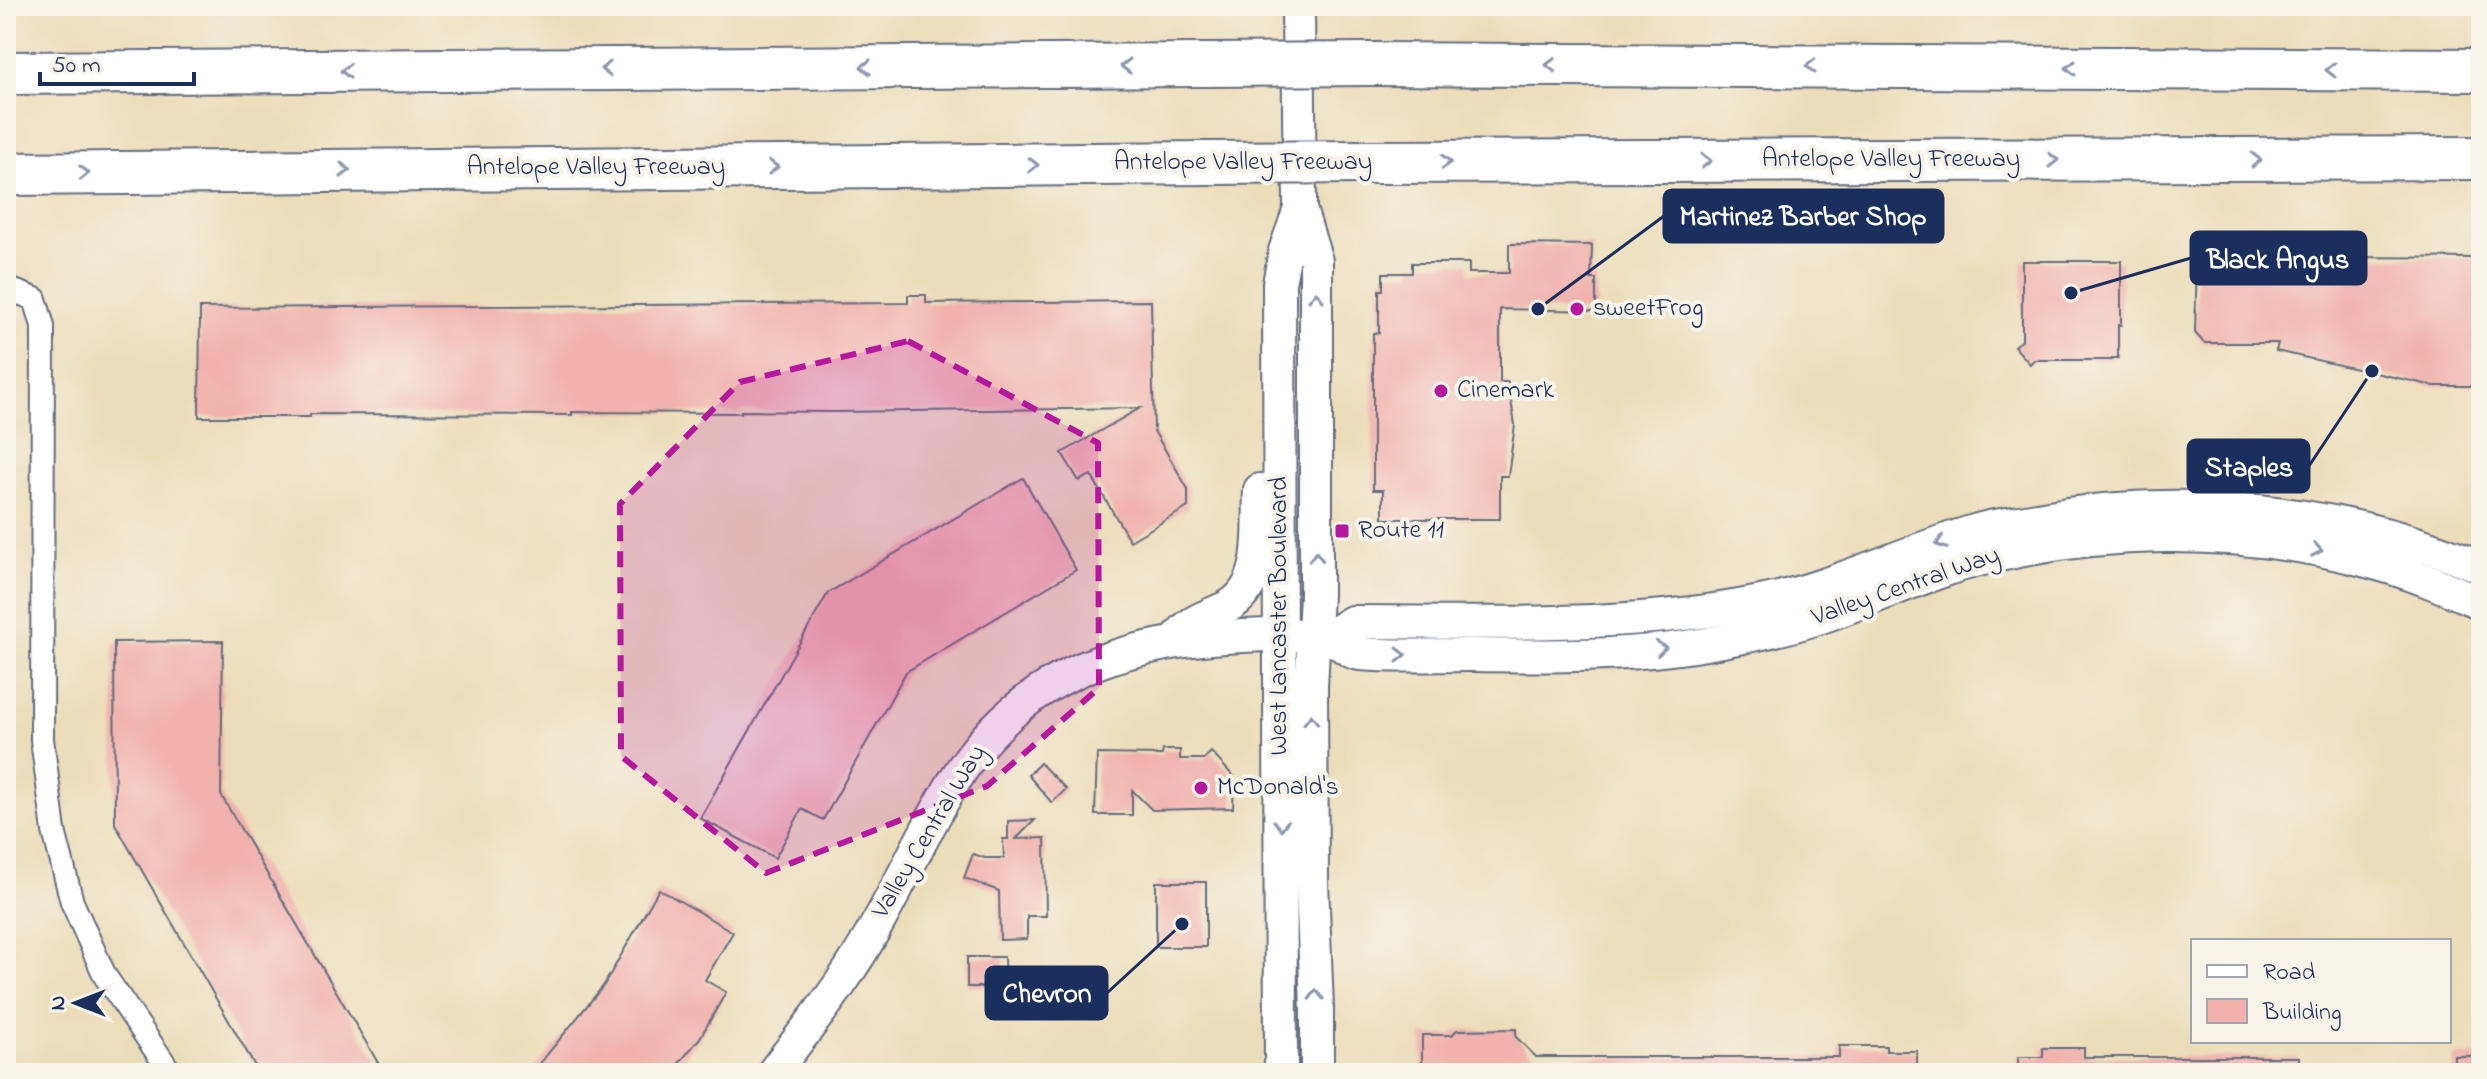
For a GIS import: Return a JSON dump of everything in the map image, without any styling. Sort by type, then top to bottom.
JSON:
[{"type":"highway","points":[[6,73],[1372,64],[2481,70]]},
{"type":"highway","name":"Antelope Valley Freeway","points":[[6,174],[1208,163],[2481,158]]},
{"type":"street","name":"West Lancaster Boulevard","points":[[1298,6],[1300,209],[1316,261],[1316,595],[1320,636],[1312,882],[1317,1073]]},
{"type":"street","name":"West Lancaster Boulevard","points":[[1281,1073],[1279,284],[1285,251],[1300,209]]},
{"type":"street","points":[[6,288],[35,299],[43,326],[42,739],[54,831],[72,902],[105,976],[171,1073]]},
{"type":"street","points":[[1175,641],[1196,620],[1234,603],[1250,584],[1256,563],[1263,470],[1280,450]]},
{"type":"street","name":"Valley Central Way","points":[[1320,636],[1352,622],[1547,622],[1684,616],[1764,602],[1981,529],[2090,510],[2128,522],[2201,536],[2251,540],[2367,561],[2423,578],[2481,603]]},
{"type":"street","points":[[2128,522],[2140,526],[2153,521],[2179,519],[2267,525],[2294,517],[2362,528],[2425,546],[2481,567]]},
{"type":"street","name":"Valley Central Way","points":[[773,1073],[852,966],[956,779],[988,736],[1035,695],[1096,661],[1175,641],[1210,636],[1320,636],[1357,654],[1550,656],[1702,644],[1767,632],[1819,617],[1895,587],[1974,562],[2063,543],[2128,522]]},
{"type":"street","points":[[2367,561],[2382,554],[2481,590]]},
{"type":"highlighted area","points":[[908,341],[1098,443],[1099,688],[987,786],[766,873],[621,756],[620,504],[740,382]]},
{"type":"building","name":"Cinemark","points":[[1509,244],[1592,245],[1591,279],[1596,279],[1596,311],[1500,309],[1500,382],[1508,382],[1515,425],[1508,476],[1500,476],[1500,519],[1383,519],[1383,490],[1373,490],[1373,333],[1379,333],[1379,290],[1383,290],[1383,273],[1412,273],[1412,263],[1469,263],[1469,273],[1509,273]]},
{"type":"building","points":[[2197,256],[2481,258],[2481,386],[2434,386],[2276,351],[2278,343],[2204,343],[2195,333]]},
{"type":"building","points":[[2022,261],[2121,261],[2118,358],[2034,360],[2030,364],[2014,346],[2022,340]]},
{"type":"building","points":[[908,295],[926,295],[926,303],[1151,301],[1154,431],[1188,489],[1188,507],[1130,541],[1091,475],[1079,481],[1062,453],[1140,408],[199,417],[200,308],[908,303]]},
{"type":"building","points":[[1023,478],[1076,570],[906,672],[823,820],[802,809],[775,858],[700,818],[828,593]]},
{"type":"building","points":[[223,641],[221,795],[384,1073],[259,1073],[115,824],[114,642]]},
{"type":"building","points":[[1163,750],[1180,750],[1180,759],[1204,759],[1211,752],[1234,777],[1233,808],[1152,810],[1132,790],[1132,815],[1095,815],[1097,754],[1162,755]]},
{"type":"building","points":[[1040,763],[1066,789],[1052,803],[1028,775]]},
{"type":"building","points":[[1035,820],[1016,839],[1045,838],[1046,916],[1027,916],[1027,939],[1000,940],[999,891],[964,878],[973,854],[985,858],[1004,858],[1003,839],[1008,839],[1008,821]]},
{"type":"building","points":[[1156,882],[1206,882],[1206,947],[1156,947]]},
{"type":"building","points":[[659,889],[733,932],[705,980],[726,992],[700,1038],[671,1073],[532,1073],[604,985]]},
{"type":"building","points":[[967,957],[1004,957],[1005,987],[967,987]]},
{"type":"building","points":[[1516,1029],[1516,1037],[1536,1057],[1839,1057],[1839,1046],[1886,1046],[1886,1051],[1917,1051],[1917,1073],[1422,1073],[1422,1035],[1452,1035],[1457,1030]]},
{"type":"building","points":[[2043,1048],[2084,1048],[2084,1057],[2299,1057],[2299,1073],[2018,1073],[2018,1057],[2043,1057]]},
{"type":"building","points":[[2454,1056],[2481,1056],[2481,1073],[2454,1073]]},
{"type":"place","name":"Black Angus","points":[[2071,293]]},
{"type":"place","name":"Martinez Barber Shop","points":[[1538,309]]},
{"type":"place","name":"sweetFrog","points":[[1577,309]]},
{"type":"place","name":"Staples","points":[[2372,371]]},
{"type":"place","name":"Cinemark","points":[[1441,391]]},
{"type":"place","name":"Route 11","points":[[1342,531]]},
{"type":"place","name":"McDonald's","points":[[1201,788]]},
{"type":"place","name":"Chevron","points":[[1182,924]]}]
